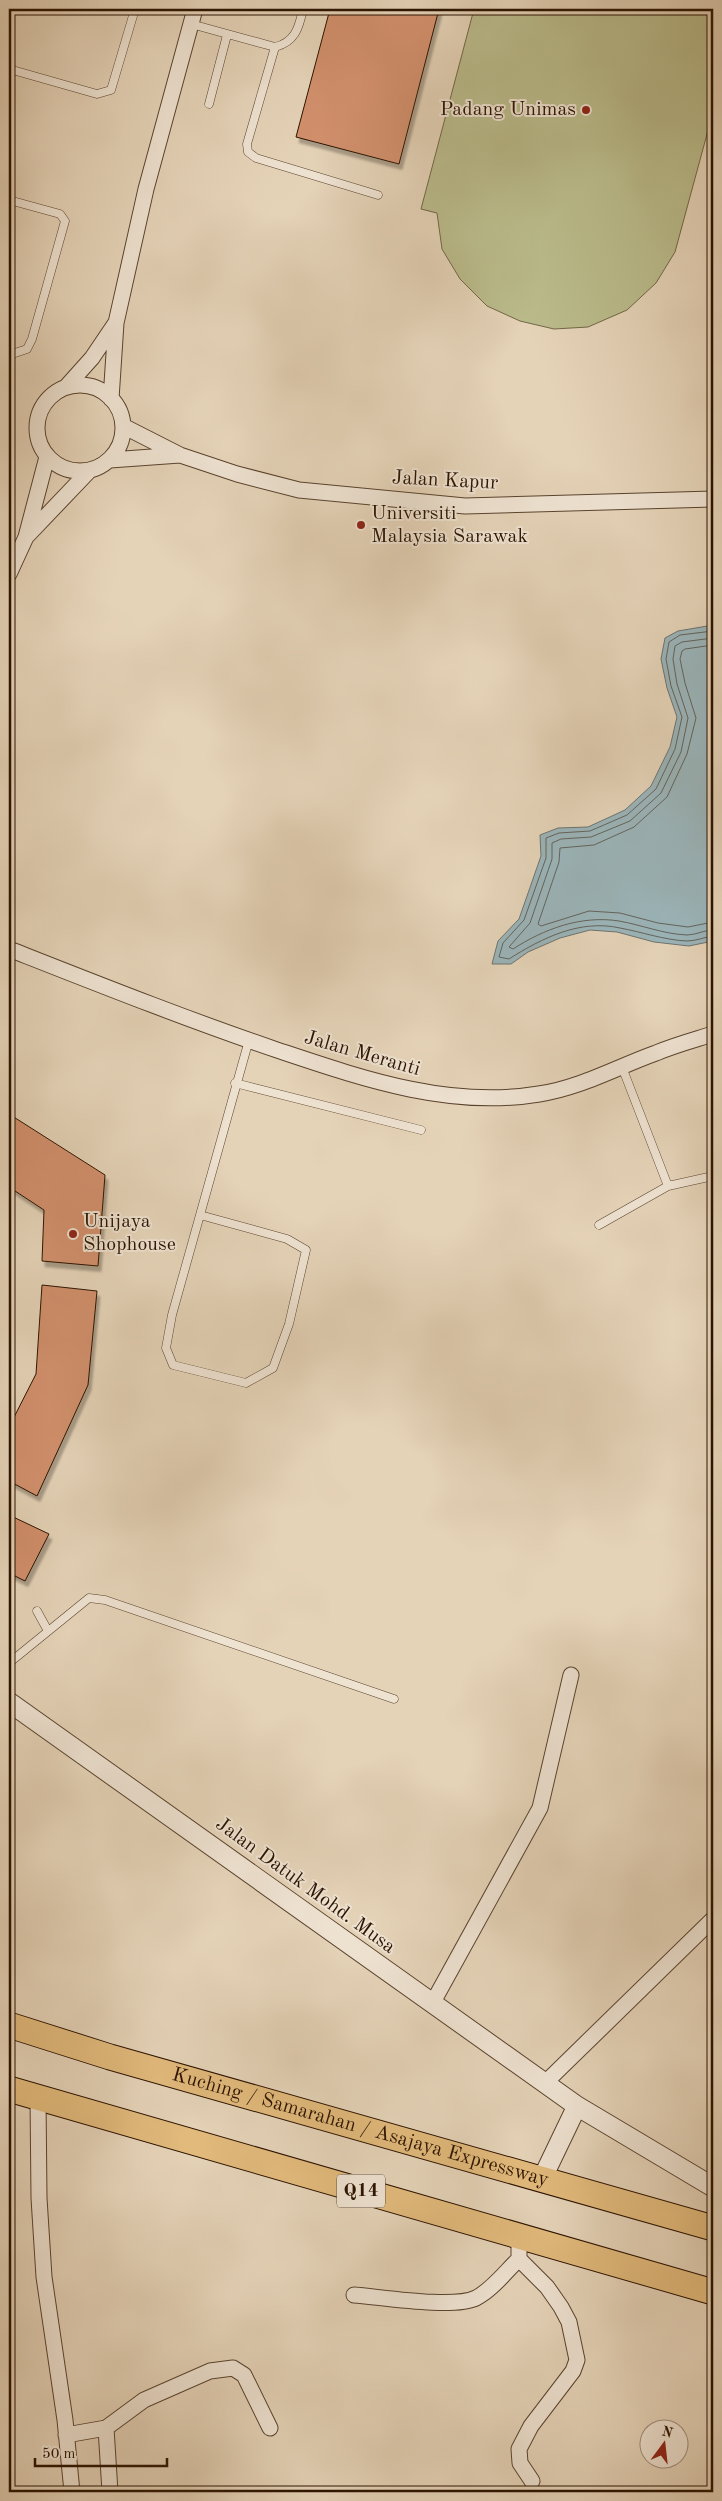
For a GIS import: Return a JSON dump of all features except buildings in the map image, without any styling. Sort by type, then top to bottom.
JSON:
[{"type":"highway","name":"Kuching / Samarahan / Asajaya Expressway","points":[[9,2025],[129,2063],[713,2228]]},
{"type":"highway","name":"Q14","points":[[9,2088],[519,2248],[713,2292]]},
{"type":"street","points":[[111,399],[116,323],[146,189],[194,9]]},
{"type":"street","points":[[90,470],[66,470],[47,457],[39,444],[36,429],[38,415],[44,403],[54,393],[66,387],[92,358],[116,323]]},
{"type":"street","points":[[26,537],[90,470],[110,460],[118,450],[123,426],[120,411],[111,399],[90,386],[66,387]]},
{"type":"street","name":"Jalan Kapur","points":[[123,426],[180,455],[237,474],[299,490],[456,505],[713,499]]},
{"type":"street","name":"Jalan Kapur","points":[[110,460],[180,455]]},
{"type":"street","points":[[9,574],[26,537],[47,457]]},
{"type":"street","name":"Jalan Meranti","points":[[9,949],[167,1012],[334,1068],[433,1095],[482,1097],[538,1094],[564,1088],[656,1053],[713,1034]]},
{"type":"street","points":[[432,2004],[540,1808],[571,1675]]},
{"type":"street","name":"Jalan Datuk Mohd. Musa","points":[[9,1702],[577,2106],[713,2187]]},
{"type":"street","points":[[545,2083],[713,1918]]},
{"type":"street","points":[[38,2098],[39,2198],[44,2277],[72,2492]]},
{"type":"street","points":[[542,2179],[577,2106]]},
{"type":"street","points":[[354,2295],[431,2301],[469,2300],[489,2288],[519,2248],[561,2307],[569,2322],[578,2360],[573,2371],[531,2426],[519,2449],[520,2463],[532,2481]]},
{"type":"street","points":[[66,2435],[106,2428],[144,2400],[183,2382],[226,2368],[236,2369],[244,2374],[270,2428]]},
{"type":"street","points":[[106,2428],[110,2492]]},
{"type":"lane","points":[[9,69],[97,94],[106,93],[111,90],[135,9]]},
{"type":"lane","points":[[191,24],[275,47],[292,40],[303,9]]},
{"type":"lane","points":[[209,104],[227,35]]},
{"type":"lane","points":[[275,47],[247,144],[248,152],[256,158],[378,195]]},
{"type":"lane","points":[[9,200],[51,210],[60,214],[65,221],[32,339],[27,349],[15,353],[9,352]]},
{"type":"lane","points":[[200,1215],[287,1239],[306,1250],[289,1324],[273,1368],[246,1383],[173,1365],[166,1348],[172,1315],[235,1083],[249,1040]]},
{"type":"lane","points":[[622,1067],[668,1186]]},
{"type":"lane","points":[[235,1083],[421,1130]]},
{"type":"lane","points":[[599,1225],[668,1186],[713,1176]]},
{"type":"lane","points":[[9,1662],[89,1598],[105,1600],[394,1699]]},
{"type":"lane","points":[[36,1611],[48,1631]]},
{"type":"green space","points":[[474,9],[713,9],[713,112],[675,252],[656,283],[627,310],[588,327],[554,329],[520,321],[487,306],[460,279],[442,249],[437,213],[421,209]]},
{"type":"water","points":[[713,625],[713,941],[689,946],[654,942],[617,932],[590,930],[560,938],[528,952],[511,964],[492,964],[498,941],[519,919],[541,856],[540,835],[558,828],[588,827],[625,810],[651,786],[670,747],[677,717],[667,688],[661,659],[665,638],[678,631]]},
{"type":"place","name":"Padang Unimas","points":[[586,110]]},
{"type":"place","name":"Universiti Malaysia Sarawak","points":[[361,525]]},
{"type":"place","name":"Unijaya Shophouse","points":[[73,1234]]}]
